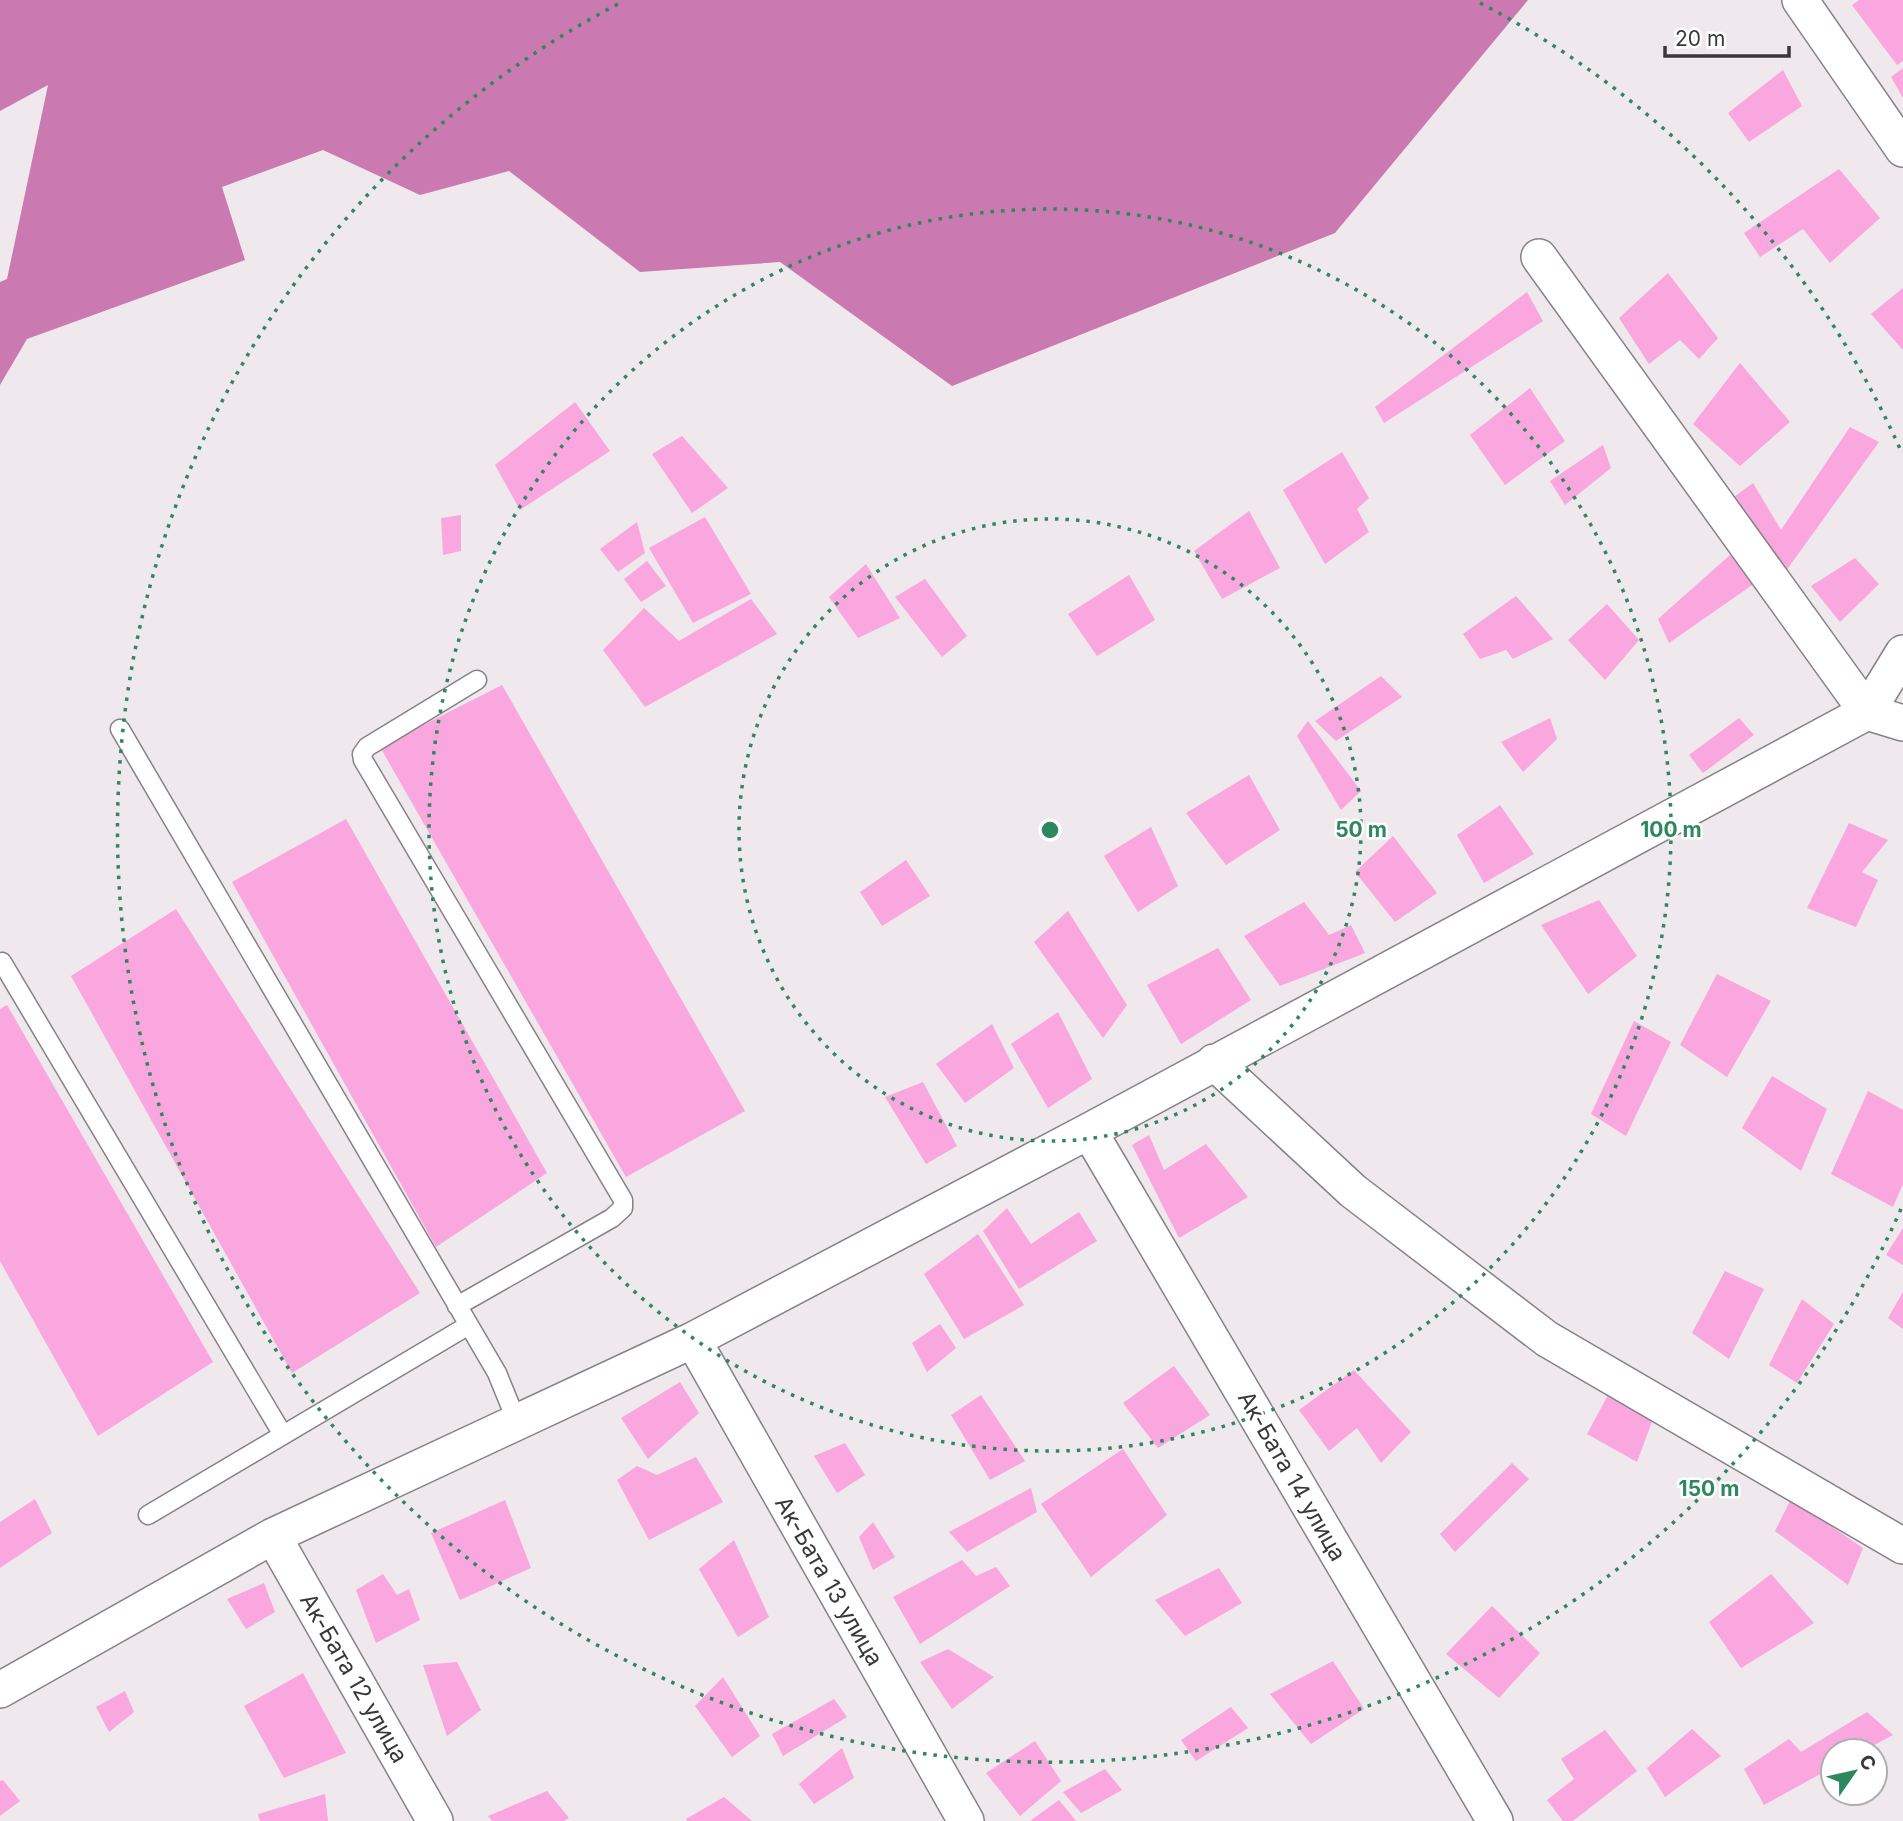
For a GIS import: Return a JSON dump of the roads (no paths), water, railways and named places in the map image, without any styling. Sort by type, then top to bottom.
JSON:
[{"type":"street","points":[[1800,0],[1903,149]]},
{"type":"street","points":[[1539,257],[1867,712],[1903,723]]},
{"type":"street","points":[[0,1690],[273,1536],[693,1340],[1867,712],[1903,653]]},
{"type":"street","points":[[1214,1062],[1353,1191],[1547,1339],[1903,1546]]},
{"type":"street","name":"Ак-Бата 14 улица","points":[[1089,1130],[1495,1821]]},
{"type":"street","name":"Ак-Бата 13 улица","points":[[693,1340],[966,1821]]},
{"type":"street","name":"Ак-Бата 12 улица","points":[[273,1536],[435,1821]]},
{"type":"lane","points":[[457,1306],[612,1218],[623,1208],[623,1200],[363,760],[362,754],[368,747],[477,680]]},
{"type":"lane","points":[[120,729],[497,1373],[517,1422]]},
{"type":"lane","points":[[2,962],[283,1435]]},
{"type":"lane","points":[[148,1515],[469,1325]]}]
